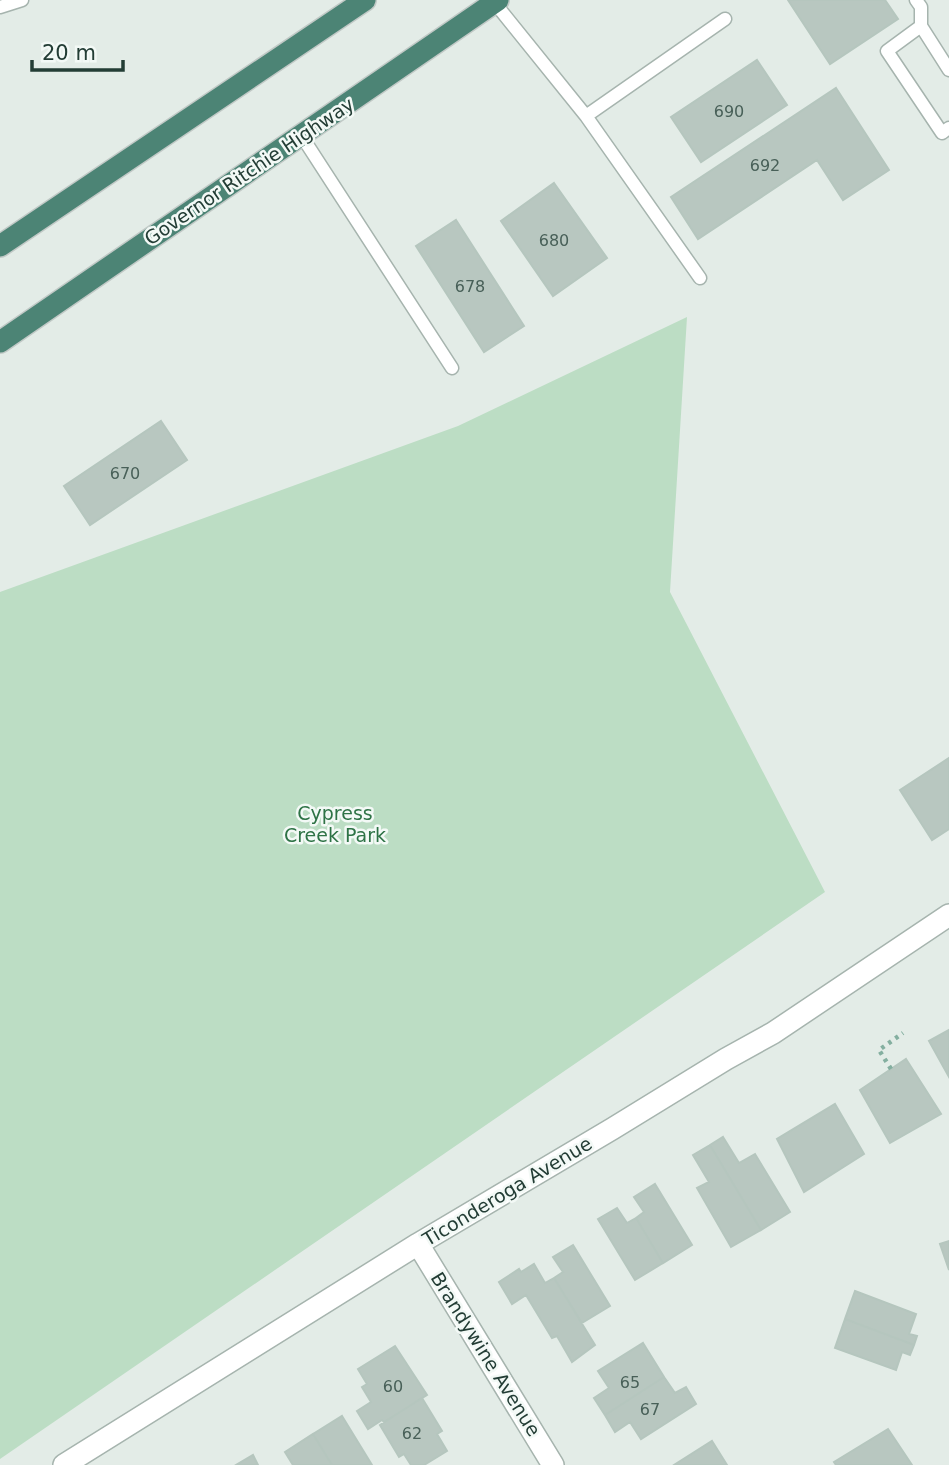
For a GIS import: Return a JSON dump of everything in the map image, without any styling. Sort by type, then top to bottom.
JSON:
[{"type":"highway","points":[[0,246],[365,0]]},
{"type":"highway","name":"Governor Ritchie Highway","points":[[0,342],[496,1]]},
{"type":"street","name":"Ticonderoga Avenue","points":[[64,1465],[418,1244],[773,1033],[949,915]]},
{"type":"street","name":"Brandywine Avenue","points":[[418,1244],[553,1465]]},
{"type":"lane","points":[[0,8],[22,0]]},
{"type":"lane","points":[[916,0],[921,7],[920,26],[949,70]]},
{"type":"lane","points":[[496,1],[586,116],[700,278]]},
{"type":"lane","points":[[586,116],[724,19]]},
{"type":"lane","points":[[920,26],[887,51],[942,133],[949,128]]},
{"type":"lane","points":[[301,135],[452,368]]},
{"type":"path","points":[[891,1069],[879,1050],[903,1033]]},
{"type":"green space","name":"Cypress Creek Park","points":[[687,317],[670,592],[825,892],[0,1459],[0,592],[458,426]]},
{"type":"building","points":[[788,0],[885,0],[898,19],[830,64]]},
{"type":"building","points":[[757,60],[787,105],[701,162],[671,117]]},
{"type":"building","points":[[836,88],[889,170],[843,200],[817,160],[698,239],[671,197]]},
{"type":"building","points":[[554,183],[607,258],[553,296],[501,221]]},
{"type":"building","points":[[456,220],[524,326],[484,352],[416,246]]},
{"type":"building","points":[[161,421],[187,460],[90,525],[64,486]]},
{"type":"building","points":[[949,758],[949,829],[932,840],[900,790]]},
{"type":"building","points":[[949,1030],[949,1077],[929,1041]]},
{"type":"building","points":[[906,1059],[941,1114],[890,1143],[860,1090]]},
{"type":"building","points":[[835,1104],[864,1154],[804,1192],[777,1139]]},
{"type":"building","points":[[723,1137],[739,1163],[755,1154],[790,1212],[761,1230],[710,1145]]},
{"type":"building","points":[[710,1145],[761,1230],[731,1247],[697,1188],[709,1182],[693,1155]]},
{"type":"building","points":[[655,1184],[692,1245],[663,1263],[636,1218],[644,1212],[634,1197]]},
{"type":"building","points":[[617,1208],[627,1223],[636,1218],[663,1263],[635,1280],[598,1219]]},
{"type":"building","points":[[949,1241],[949,1270],[940,1244]]},
{"type":"building","points":[[573,1245],[610,1306],[582,1323],[554,1278],[563,1272],[553,1257]]},
{"type":"building","points":[[534,1264],[545,1283],[554,1278],[595,1345],[572,1362],[557,1336],[552,1338],[526,1295],[512,1304],[499,1282],[519,1269],[521,1272]]},
{"type":"building","points":[[855,1291],[916,1314],[909,1334],[917,1336],[914,1345],[845,1319]]},
{"type":"building","points":[[845,1319],[914,1345],[910,1355],[902,1352],[896,1370],[835,1348]]},
{"type":"building","points":[[643,1343],[664,1377],[605,1415],[594,1398],[609,1388],[598,1371]]},
{"type":"building","points":[[395,1346],[427,1395],[368,1429],[357,1411],[371,1402],[362,1387],[367,1384],[358,1369]]},
{"type":"building","points":[[664,1377],[675,1393],[686,1387],[696,1404],[641,1439],[630,1422],[615,1432],[605,1415]]},
{"type":"building","points":[[422,1398],[442,1431],[437,1434],[447,1451],[424,1465],[411,1465],[404,1454],[399,1457],[380,1425]]},
{"type":"building","points":[[342,1416],[372,1465],[332,1465],[313,1434]]},
{"type":"building","points":[[888,1429],[912,1465],[836,1465],[834,1462]]},
{"type":"building","points":[[313,1434],[332,1465],[293,1465],[285,1452]]},
{"type":"building","points":[[712,1441],[727,1465],[674,1465]]},
{"type":"building","points":[[253,1455],[258,1465],[236,1465]]}]
